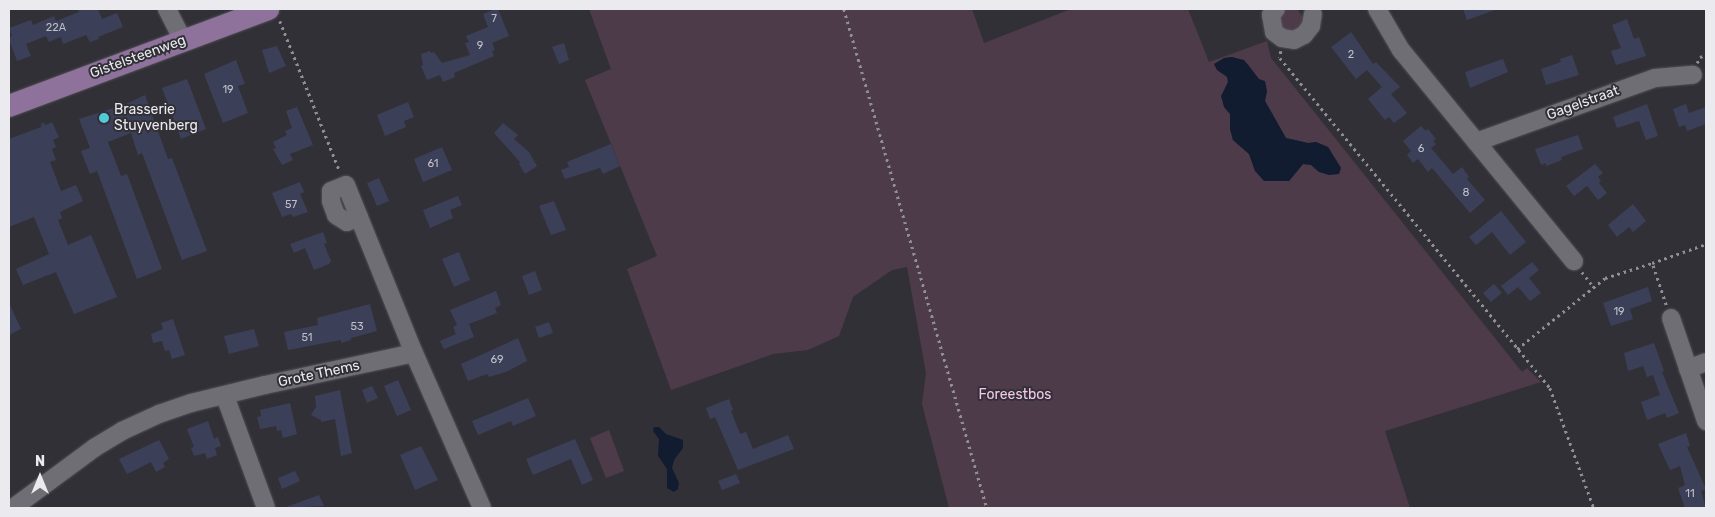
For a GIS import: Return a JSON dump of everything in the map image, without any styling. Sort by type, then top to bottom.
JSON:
[{"type":"main road","name":"Gistelsteenweg","points":[[9,106],[183,41],[273,13]]},
{"type":"street","points":[[167,9],[183,41]]},
{"type":"street","points":[[1276,9],[1271,14],[1271,24],[1274,32],[1282,38],[1294,40],[1304,36],[1312,26],[1316,10]]},
{"type":"street","points":[[1377,9],[1401,50],[1574,261]]},
{"type":"street","name":"Gagelstraat","points":[[1476,142],[1655,78],[1693,74]]},
{"type":"street","points":[[346,184],[414,353],[482,508]]},
{"type":"street","points":[[1671,318],[1706,421]]},
{"type":"street","name":"Grote Thems","points":[[12,508],[89,452],[122,431],[160,414],[191,403],[414,353]]},
{"type":"street","points":[[1688,369],[1706,362]]},
{"type":"street","points":[[224,396],[266,508]]},
{"type":"path","points":[[844,9],[987,508]]},
{"type":"path","points":[[273,13],[346,184]]},
{"type":"path","points":[[1282,38],[1280,58],[1550,388],[1594,508]]},
{"type":"path","points":[[1517,349],[1605,278],[1706,244]]},
{"type":"path","points":[[1652,263],[1671,318]]},
{"type":"green space","name":"Foreestbos","points":[[589,9],[972,9],[984,43],[1071,9],[1188,9],[1209,62],[1267,41],[1271,58],[1522,372],[1527,368],[1541,382],[1385,431],[1410,508],[949,508],[922,404],[926,373],[907,267],[892,270],[853,297],[839,336],[808,350],[773,354],[671,390],[627,269],[657,256],[585,80],[611,69]],"holes":[[[1232,57],[1248,64],[1267,91],[1265,101],[1286,138],[1308,143],[1316,142],[1328,147],[1341,168],[1319,172],[1311,165],[1303,164],[1289,181],[1255,170],[1249,154],[1233,140],[1230,129],[1230,114],[1224,107],[1222,96],[1228,82],[1224,58]]]},
{"type":"green space","points":[[1284,9],[1298,10],[1304,19],[1304,23],[1292,35],[1276,24]]},
{"type":"green space","points":[[609,430],[624,471],[606,478],[590,438]]},
{"type":"water","points":[[1232,57],[1244,60],[1259,79],[1265,81],[1267,91],[1265,101],[1286,138],[1308,143],[1316,142],[1328,147],[1341,168],[1339,174],[1329,175],[1319,172],[1311,165],[1303,164],[1289,181],[1264,181],[1255,171],[1249,154],[1233,140],[1230,129],[1230,114],[1224,107],[1221,96],[1228,82],[1227,77],[1217,70],[1214,64],[1224,58]]},
{"type":"water","points":[[654,427],[659,427],[666,434],[683,440],[683,448],[674,460],[672,468],[679,483],[678,489],[674,492],[667,488],[667,469],[658,456],[659,439],[653,431]]},
{"type":"building","points":[[78,9],[98,9],[102,19],[117,13],[123,27],[90,42],[86,35],[63,44],[61,37],[49,42],[46,36],[26,44],[31,56],[17,61],[9,39],[12,35],[9,28],[31,20],[33,25],[54,16],[56,21],[79,12]]},
{"type":"building","points":[[498,9],[509,36],[492,43],[495,50],[492,51],[494,56],[454,73],[455,77],[443,82],[440,75],[427,80],[421,66],[423,65],[421,54],[430,51],[431,53],[434,52],[442,63],[470,55],[465,43],[469,42],[466,36],[488,27],[483,14]]},
{"type":"building","points":[[1463,9],[1495,9],[1495,10],[1467,20]]},
{"type":"building","points":[[1627,19],[1634,39],[1639,37],[1646,56],[1616,65],[1611,51],[1621,48],[1612,25]]},
{"type":"building","points":[[1351,32],[1373,64],[1376,62],[1400,87],[1391,94],[1407,113],[1394,123],[1389,117],[1385,120],[1368,99],[1382,87],[1367,70],[1356,79],[1331,47]]},
{"type":"building","points":[[564,43],[569,60],[559,64],[552,47]]},
{"type":"building","points":[[277,46],[286,66],[269,73],[262,50]]},
{"type":"building","points":[[1572,55],[1579,75],[1546,85],[1541,69],[1561,62],[1560,59]]},
{"type":"building","points":[[1503,59],[1508,72],[1470,88],[1465,72]]},
{"type":"building","points":[[236,60],[245,84],[238,86],[248,113],[223,123],[204,74]]},
{"type":"building","points":[[187,79],[206,129],[181,139],[162,88]]},
{"type":"building","points":[[145,95],[168,159],[172,158],[207,251],[182,260],[142,153],[138,155],[131,133],[108,142],[121,176],[127,174],[162,269],[137,279],[97,171],[90,174],[81,151],[90,148],[79,119],[126,104]]},
{"type":"building","points":[[408,102],[414,117],[404,121],[406,127],[385,136],[377,115]]},
{"type":"building","points":[[1647,104],[1658,136],[1646,140],[1639,121],[1617,128],[1613,117]]},
{"type":"building","points":[[1686,104],[1689,113],[1706,107],[1706,124],[1687,131],[1685,125],[1679,127],[1673,109]]},
{"type":"building","points":[[297,107],[313,145],[290,154],[293,160],[282,165],[273,149],[276,148],[273,142],[287,135],[285,131],[292,128],[286,111]]},
{"type":"building","points":[[42,122],[46,125],[52,122],[59,137],[53,140],[56,147],[52,149],[56,160],[50,162],[61,191],[76,185],[83,201],[60,212],[62,218],[58,220],[68,245],[91,235],[117,297],[74,314],[56,272],[23,285],[16,269],[49,254],[34,217],[9,227],[9,139],[41,127]]},
{"type":"building","points":[[503,123],[518,135],[514,139],[529,152],[537,166],[525,174],[519,164],[520,162],[494,133]]},
{"type":"building","points":[[1421,126],[1426,131],[1428,129],[1436,139],[1433,141],[1436,144],[1431,148],[1453,174],[1462,167],[1469,177],[1467,179],[1485,200],[1470,213],[1432,168],[1428,172],[1418,159],[1413,163],[1407,155],[1411,151],[1403,141]]},
{"type":"building","points":[[1578,135],[1583,149],[1561,157],[1562,160],[1546,166],[1546,163],[1541,165],[1535,149]]},
{"type":"building","points":[[611,144],[620,166],[603,174],[600,168],[565,179],[561,170],[569,167],[567,162]]},
{"type":"building","points":[[442,147],[452,170],[423,182],[414,159]]},
{"type":"building","points":[[1595,164],[1603,173],[1598,177],[1601,181],[1599,183],[1607,193],[1598,200],[1587,186],[1574,196],[1566,186]]},
{"type":"building","points":[[379,178],[389,201],[377,206],[367,183]]},
{"type":"building","points":[[300,182],[304,192],[300,194],[308,212],[293,217],[291,214],[282,217],[272,193]]},
{"type":"building","points":[[458,196],[462,205],[450,210],[453,218],[430,228],[423,210]]},
{"type":"building","points":[[554,201],[566,230],[551,235],[539,206]]},
{"type":"building","points":[[1633,204],[1646,221],[1633,232],[1629,227],[1617,237],[1608,225]]},
{"type":"building","points":[[1501,211],[1526,242],[1510,255],[1492,232],[1476,245],[1469,237]]},
{"type":"building","points":[[323,232],[327,243],[324,244],[331,261],[329,264],[314,270],[305,248],[294,253],[290,244]]},
{"type":"building","points":[[459,252],[470,280],[454,287],[442,259]]},
{"type":"building","points":[[1532,262],[1539,270],[1529,278],[1541,293],[1530,301],[1518,287],[1508,295],[1501,286]]},
{"type":"building","points":[[535,271],[542,290],[529,295],[522,276]]},
{"type":"building","points":[[1494,284],[1502,293],[1491,302],[1483,293]]},
{"type":"building","points":[[1648,287],[1652,301],[1630,309],[1633,319],[1611,326],[1603,303]]},
{"type":"building","points":[[496,291],[501,305],[495,308],[497,313],[469,324],[474,337],[444,349],[440,341],[456,334],[453,327],[457,325],[450,310]]},
{"type":"building","points":[[9,303],[21,329],[9,335]]},
{"type":"building","points":[[370,304],[377,331],[351,338],[351,340],[341,343],[341,340],[288,350],[284,332],[318,325],[317,318]]},
{"type":"building","points":[[173,319],[185,355],[172,359],[169,350],[165,351],[162,341],[153,343],[151,334],[163,329],[161,323]]},
{"type":"building","points":[[549,322],[553,333],[539,338],[535,327]]},
{"type":"building","points":[[254,329],[259,346],[229,354],[224,336]]},
{"type":"building","points":[[518,338],[527,361],[506,372],[489,377],[487,374],[468,381],[461,364]]},
{"type":"building","points":[[1654,343],[1664,371],[1662,372],[1679,413],[1667,418],[1665,413],[1647,420],[1641,402],[1660,395],[1653,375],[1647,377],[1643,366],[1628,371],[1624,353]]},
{"type":"building","points":[[398,380],[411,410],[397,416],[384,386]]},
{"type":"building","points":[[372,386],[378,398],[367,403],[362,390]]},
{"type":"building","points":[[340,390],[352,453],[341,456],[335,419],[321,422],[321,420],[311,415],[316,407],[315,396]]},
{"type":"building","points":[[528,398],[536,416],[513,426],[511,421],[478,435],[472,421]]},
{"type":"building","points":[[729,399],[733,410],[731,411],[740,434],[746,432],[753,449],[788,435],[794,449],[738,470],[715,417],[710,419],[706,408]]},
{"type":"building","points":[[290,403],[297,434],[283,438],[281,430],[277,431],[276,426],[260,429],[257,417],[261,416],[260,410]]},
{"type":"building","points":[[208,421],[214,439],[218,437],[221,446],[215,448],[217,455],[207,459],[205,453],[194,456],[191,448],[194,447],[187,429]]},
{"type":"building","points":[[1686,433],[1690,446],[1687,447],[1706,489],[1701,491],[1706,508],[1685,508],[1678,488],[1685,485],[1680,466],[1670,470],[1658,444]]},
{"type":"building","points":[[575,439],[593,480],[582,485],[571,459],[533,475],[526,459]]},
{"type":"building","points":[[159,440],[169,459],[163,463],[165,467],[156,472],[151,462],[127,474],[119,459]]},
{"type":"building","points":[[421,446],[438,480],[415,490],[400,455]]},
{"type":"building","points":[[295,471],[300,481],[282,489],[278,478]]},
{"type":"building","points":[[736,474],[740,483],[722,490],[718,481]]},
{"type":"building","points":[[319,495],[324,506],[286,508],[286,507]]},
{"type":"place","name":"Brasserie Stuyvenberg","points":[[104,118]]}]
